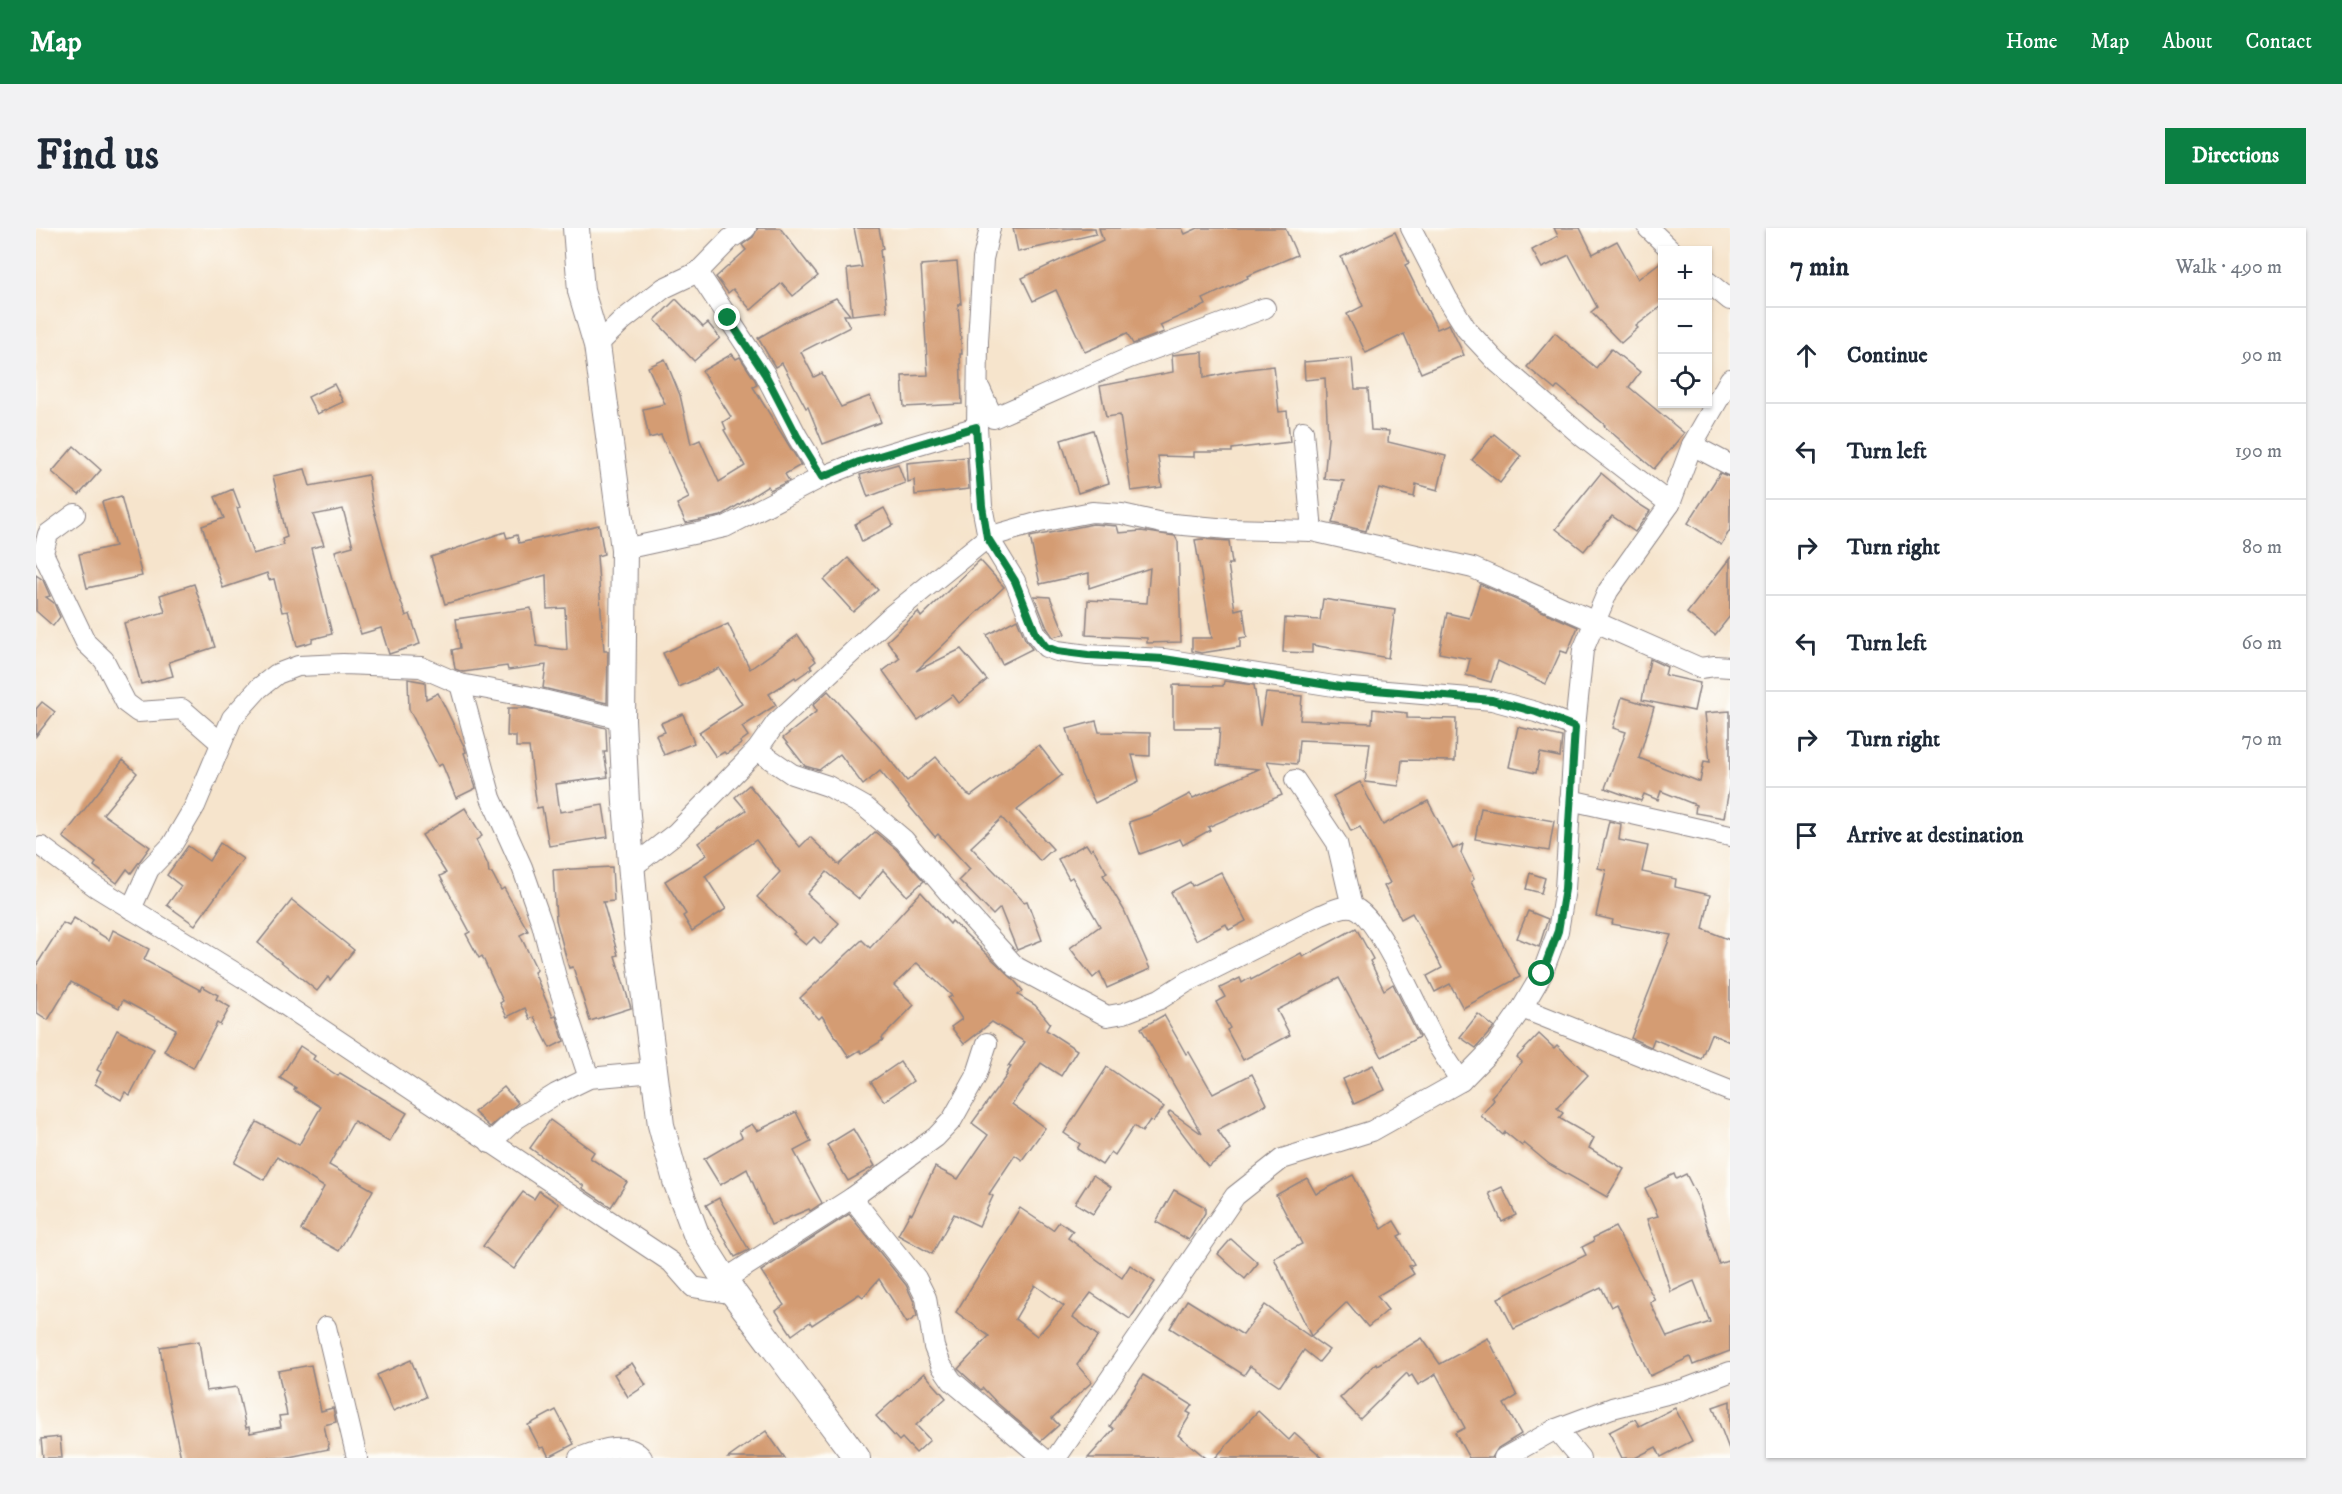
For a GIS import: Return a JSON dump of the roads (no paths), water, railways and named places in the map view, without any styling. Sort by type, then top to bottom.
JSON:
[{"type":"street","points":[[576,228],[581,291],[597,345],[624,549],[622,719],[631,868],[661,1125],[676,1180],[696,1234],[729,1287],[857,1458]]},
{"type":"street","points":[[597,345],[623,320],[664,288],[698,272],[730,239],[746,228]]},
{"type":"street","points":[[990,228],[983,259],[976,427],[982,506],[987,537],[1015,581],[1036,634],[1046,647],[1057,651],[1164,659],[1340,687],[1492,700],[1536,712],[1575,727]]},
{"type":"street","points":[[1411,228],[1447,298],[1467,330],[1490,354],[1583,437],[1670,504]]},
{"type":"street","points":[[1648,228],[1667,246]]},
{"type":"street","points":[[698,272],[765,374],[797,436],[822,477]]},
{"type":"street","points":[[1712,286],[1730,300]]},
{"type":"street","points":[[978,384],[993,418],[1129,358],[1265,308]]},
{"type":"street","points":[[1056,1458],[1235,1196],[1282,1159],[1372,1131],[1461,1081],[1496,1045],[1522,1008],[1542,974],[1558,931],[1565,889],[1575,727],[1583,650],[1608,591],[1670,504],[1692,445],[1730,379]]},
{"type":"street","points":[[624,549],[725,527],[822,477],[859,462],[976,427]]},
{"type":"street","points":[[1303,431],[1312,531]]},
{"type":"street","points":[[1692,445],[1730,465]]},
{"type":"street","points":[[631,868],[676,832],[757,750],[777,723],[892,615],[987,537],[1040,522],[1092,512],[1122,514],[1162,523],[1217,528],[1312,531],[1473,568],[1700,668],[1730,667]]},
{"type":"street","points":[[75,514],[48,534],[43,553],[86,643],[104,660],[126,703],[138,712],[182,709],[221,743]]},
{"type":"street","points":[[131,909],[149,869],[172,845],[195,806],[232,718],[248,699],[277,674],[298,666],[343,664],[421,668],[460,684],[526,696],[622,719]]},
{"type":"street","points":[[460,684],[491,798],[522,867],[589,1078]]},
{"type":"street","points":[[757,750],[792,774],[828,786],[865,807],[904,840],[1016,967],[1107,1016],[1124,1013],[1160,999],[1185,983],[1321,915],[1340,908],[1352,907],[1364,913],[1381,936],[1432,1035],[1461,1081]]},
{"type":"street","points":[[1295,780],[1337,843],[1352,907]]},
{"type":"street","points":[[1570,800],[1730,836]]},
{"type":"street","points":[[42,848],[96,887],[255,985],[489,1143],[671,1262],[693,1287],[729,1287],[936,1137],[952,1120],[976,1077],[987,1043]]},
{"type":"street","points":[[1522,1008],[1730,1091]]},
{"type":"street","points":[[489,1143],[516,1119],[556,1094],[589,1078],[654,1072]]},
{"type":"street","points":[[852,1198],[916,1278],[926,1299],[934,1347],[941,1365],[952,1382],[1043,1458]]},
{"type":"street","points":[[326,1327],[357,1458]]},
{"type":"street","points":[[1504,1458],[1556,1429],[1612,1408],[1682,1390],[1730,1372]]},
{"type":"street","points":[[1556,1429],[1580,1458]]},
{"type":"street","points":[[579,1458],[616,1448],[628,1448],[642,1458]]}]
